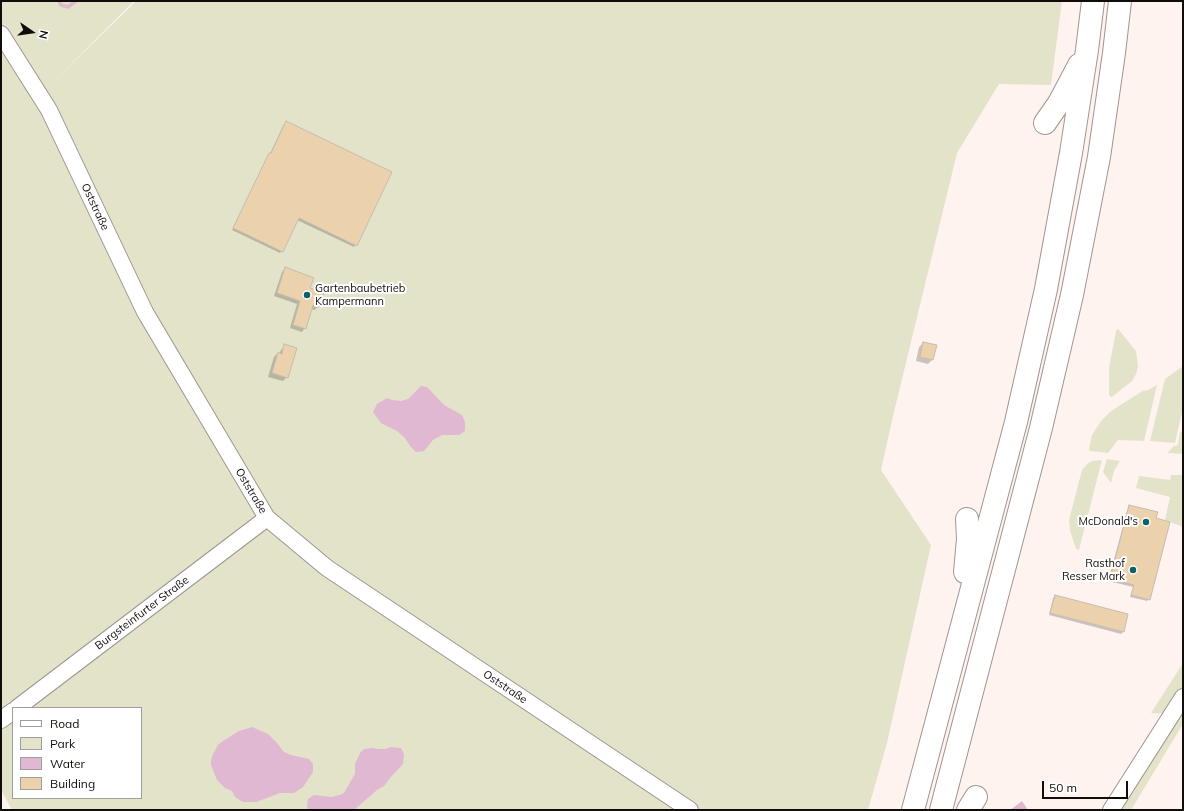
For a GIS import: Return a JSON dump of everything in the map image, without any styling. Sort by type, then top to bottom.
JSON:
[{"type":"highway","points":[[913,810],[1016,422],[1046,289],[1071,153],[1093,1]]},
{"type":"highway","points":[[941,810],[1041,428],[1072,295],[1099,157],[1120,1]]},
{"type":"highway","points":[[1045,123],[1059,104],[1087,50]]},
{"type":"highway","points":[[960,630],[968,539],[966,519]]},
{"type":"street","name":"Oststraße","points":[[1,34],[49,110],[145,312],[267,518],[327,568],[690,810]]},
{"type":"street","name":"Burgsteinfurter Straße","points":[[18,707],[267,518]]},
{"type":"street","points":[[1111,810],[1183,696]]},
{"type":"street","points":[[1,720],[12,712]]},
{"type":"green space","points":[[1,1],[134,1],[50,85],[136,1],[1062,1],[1051,85],[999,84],[957,153],[894,412],[881,470],[931,545],[887,743],[868,810],[12,810],[1,790]]},
{"type":"green space","points":[[1117,329],[1136,351],[1138,366],[1132,381],[1111,397],[1109,395],[1109,368]]},
{"type":"green space","points":[[1183,366],[1183,408],[1175,443],[1150,441],[1165,379]]},
{"type":"green space","points":[[1157,385],[1144,441],[1118,440],[1108,453],[1090,451],[1089,449],[1092,435],[1101,421],[1111,411],[1144,390],[1146,391]]},
{"type":"green space","points":[[1183,431],[1183,454],[1167,453],[1174,446],[1178,445],[1180,432]]},
{"type":"green space","points":[[1107,459],[1120,461],[1114,471],[1111,483],[1103,472]]},
{"type":"green space","points":[[1102,460],[1079,550],[1076,549],[1070,531],[1069,520],[1082,470],[1088,463]]},
{"type":"green space","points":[[1171,475],[1183,475],[1183,527],[1165,520],[1170,497],[1136,488],[1139,476],[1170,480]]},
{"type":"green space","points":[[1183,663],[1183,724],[1131,810],[1114,810],[1171,714],[1151,713]]},
{"type":"water","points":[[421,386],[427,387],[444,405],[462,415],[465,422],[465,431],[459,435],[442,435],[433,440],[424,451],[416,452],[405,438],[397,431],[381,423],[373,412],[377,404],[387,398],[401,401],[408,399]]},
{"type":"water","points":[[252,727],[268,734],[284,752],[309,759],[313,764],[313,772],[303,787],[294,793],[280,793],[256,802],[243,802],[235,797],[232,791],[225,788],[217,780],[211,765],[211,760],[218,745],[239,731]]},
{"type":"water","points":[[391,747],[401,748],[404,754],[403,764],[384,786],[377,790],[354,810],[308,810],[308,799],[314,795],[331,797],[344,793],[355,774],[355,764],[360,753],[364,749],[385,749]]},
{"type":"water","points":[[1022,801],[1028,810],[1010,810]]},
{"type":"building","points":[[286,121],[392,172],[357,246],[299,218],[283,252],[233,228]]},
{"type":"building","points":[[285,267],[314,278],[310,288],[324,293],[319,307],[313,305],[306,329],[293,325],[300,301],[277,293]]},
{"type":"building","points":[[923,342],[937,345],[933,360],[920,357]]},
{"type":"building","points":[[284,344],[297,348],[288,378],[272,373],[278,352],[282,354]]},
{"type":"building","points":[[1129,505],[1158,512],[1156,518],[1170,522],[1150,600],[1131,595],[1134,585],[1110,579]]},
{"type":"building","points":[[1055,595],[1128,614],[1124,632],[1050,613]]},
{"type":"waterway","points":[[59,1],[61,5],[68,7],[76,1]]},
{"type":"place","name":"Gartenbaubetrieb Kampermann","points":[[307,295]]},
{"type":"place","name":"McDonald's","points":[[1146,522]]},
{"type":"place","name":"Rasthof Resser Mark","points":[[1133,570]]}]
